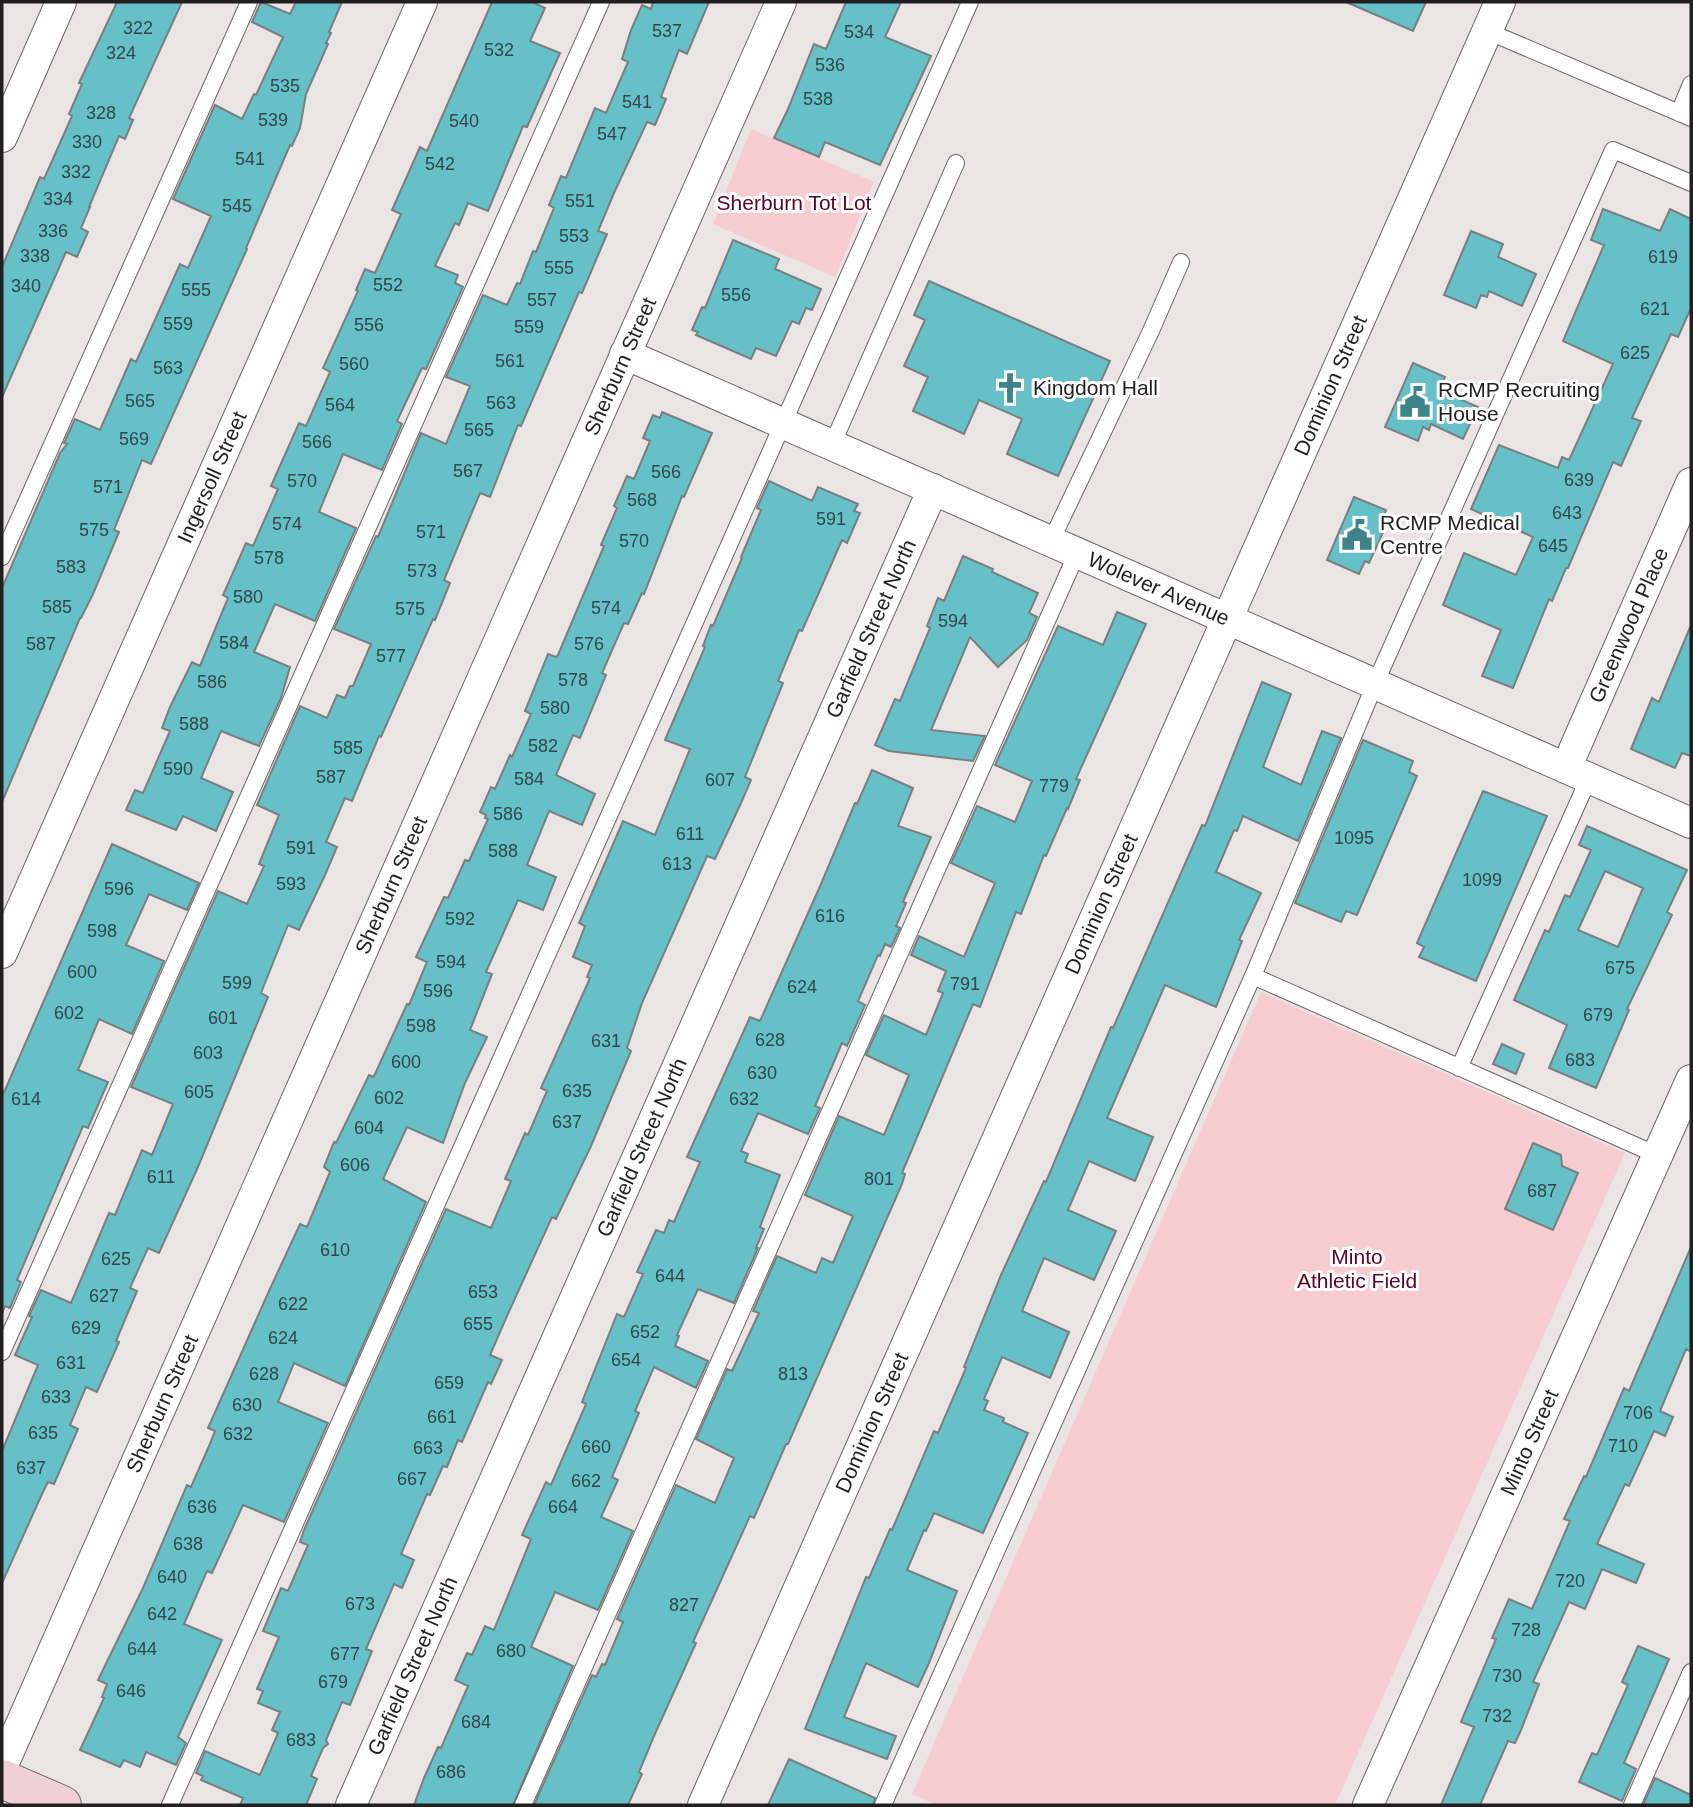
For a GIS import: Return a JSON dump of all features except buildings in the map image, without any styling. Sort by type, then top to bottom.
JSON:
[{"type":"street","points":[[2,137],[61,2]]},
{"type":"street","name":"Ingersoll Street","points":[[2,953],[422,2]]},
{"type":"street","name":"Sherburn Street","points":[[2,1767],[781,2]]},
{"type":"street","name":"Dominion Street","points":[[703,1805],[1500,2]]},
{"type":"street","name":"Wolever Avenue","points":[[625,354],[1691,823]]},
{"type":"street","name":"Greenwood Place","points":[[1577,773],[1691,483]]},
{"type":"street","name":"Garfield Street North","points":[[352,1805],[933,489]]},
{"type":"street","name":"Minto Street","points":[[1368,1805],[1691,1080]]},
{"type":"street","points":[[2,1779],[62,1805]]},
{"type":"lane","points":[[2,557],[249,2]]},
{"type":"lane","points":[[2,1352],[601,2]]},
{"type":"lane","points":[[170,1805],[970,2]]},
{"type":"lane","points":[[1487,31],[1685,116],[1691,84]]},
{"type":"lane","points":[[883,1805],[1253,976],[1374,684],[1613,150],[1691,183]]},
{"type":"lane","points":[[832,445],[956,163]]},
{"type":"lane","points":[[523,1805],[1064,547],[1181,262]]},
{"type":"lane","points":[[1459,1068],[1577,773]]},
{"type":"lane","points":[[1253,976],[1657,1156]]},
{"type":"lane","points":[[1632,1805],[1691,1672]]},
{"type":"green space","name":"Sherburn Tot Lot","points":[[751,129],[874,182],[835,277],[713,224]]},
{"type":"green space","name":"Minto Athletic Field","points":[[1261,992],[1625,1153],[1335,1805],[936,1805],[912,1794]]},
{"type":"place","name":"Kingdom Hall","points":[[1010,388]]},
{"type":"place","name":"RCMP Recruiting House","points":[[1415,402]]},
{"type":"place","name":"RCMP Medical Centre","points":[[1357,535]]}]
